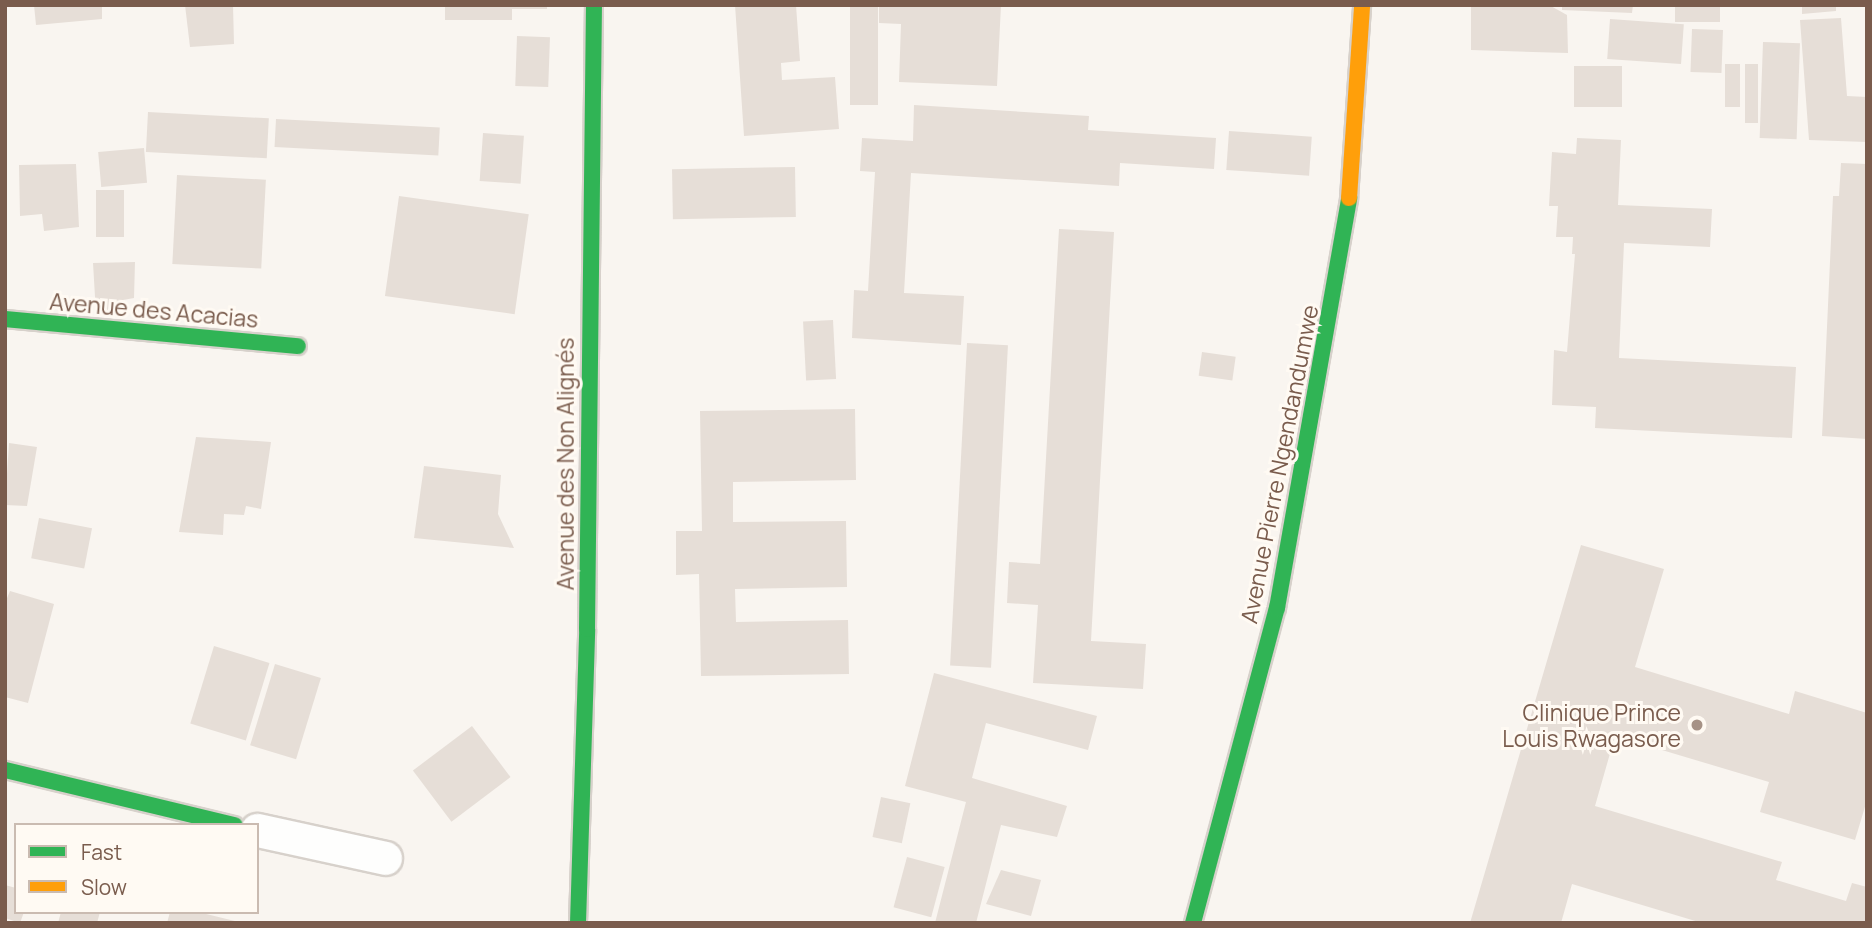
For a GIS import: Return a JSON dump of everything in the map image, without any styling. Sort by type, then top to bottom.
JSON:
[{"type":"street","name":"Avenue des Non Alignés","points":[[578,923],[587,629],[594,5]]},
{"type":"street","name":"Avenue Pierre Ngendandumwe","points":[[1193,923],[1278,608],[1347,226],[1362,5]]},
{"type":"street","name":"Avenue des Acacias","points":[[5,319],[298,346]]},
{"type":"street","points":[[5,770],[226,823]]},
{"type":"street","points":[[259,830],[385,858]]},
{"type":"building","points":[[34,5],[102,5],[102,19],[36,25]]},
{"type":"building","points":[[185,5],[233,5],[234,44],[190,47]]},
{"type":"building","points":[[445,5],[547,5],[547,9],[512,9],[512,20],[445,20]]},
{"type":"building","points":[[735,5],[796,5],[800,61],[781,63],[782,80],[835,77],[839,129],[744,136]]},
{"type":"building","points":[[850,5],[878,5],[878,105],[850,105]]},
{"type":"building","points":[[879,5],[1001,5],[997,86],[899,82],[901,24],[879,23]]},
{"type":"building","points":[[1471,5],[1549,5],[1567,15],[1568,53],[1471,50]]},
{"type":"building","points":[[1562,5],[1633,5],[1632,13],[1562,10]]},
{"type":"building","points":[[1675,5],[1720,5],[1720,22],[1675,22]]},
{"type":"building","points":[[1802,5],[1836,5],[1836,11],[1802,14]]},
{"type":"building","points":[[1841,18],[1847,96],[1867,97],[1867,142],[1809,140],[1800,20]]},
{"type":"building","points":[[1610,19],[1684,24],[1681,64],[1607,59]]},
{"type":"building","points":[[1692,29],[1723,30],[1721,73],[1690,72]]},
{"type":"building","points":[[517,36],[550,37],[548,87],[515,86]]},
{"type":"building","points":[[1763,42],[1800,43],[1797,139],[1760,138]]},
{"type":"building","points":[[1725,64],[1740,64],[1740,107],[1725,107]]},
{"type":"building","points":[[1745,64],[1758,64],[1758,123],[1745,123]]},
{"type":"building","points":[[1574,66],[1622,66],[1622,107],[1574,107]]},
{"type":"building","points":[[914,105],[1089,116],[1088,130],[1216,138],[1214,169],[1120,163],[1119,186],[911,173],[904,293],[964,296],[961,345],[852,338],[854,290],[868,291],[875,172],[860,171],[862,138],[913,141]]},
{"type":"building","points":[[148,112],[269,118],[267,158],[146,152]]},
{"type":"building","points":[[276,119],[440,128],[438,156],[275,147]]},
{"type":"building","points":[[1229,131],[1312,137],[1309,176],[1226,170]]},
{"type":"building","points":[[483,133],[524,136],[521,184],[480,181]]},
{"type":"building","points":[[1577,138],[1621,140],[1618,205],[1712,209],[1710,247],[1624,243],[1619,358],[1796,367],[1792,438],[1595,428],[1596,407],[1552,405],[1554,350],[1567,352],[1575,254],[1572,254],[1573,237],[1556,237],[1558,206],[1549,206],[1552,152],[1576,154]]},
{"type":"building","points":[[144,148],[147,183],[101,187],[98,152]]},
{"type":"building","points":[[1841,163],[1867,164],[1867,439],[1822,436],[1833,196],[1839,196]]},
{"type":"building","points":[[76,164],[79,227],[44,231],[42,214],[20,216],[19,165]]},
{"type":"building","points":[[795,167],[796,217],[673,219],[672,169]]},
{"type":"building","points":[[177,175],[266,180],[261,269],[172,264]]},
{"type":"building","points":[[96,190],[124,190],[124,237],[96,237]]},
{"type":"building","points":[[399,196],[529,214],[515,314],[385,296]]},
{"type":"building","points":[[1059,229],[1114,232],[1091,641],[1146,644],[1143,689],[1033,683],[1038,605],[1007,603],[1009,562],[1040,564]]},
{"type":"building","points":[[135,262],[134,298],[123,300],[124,312],[96,314],[93,263]]},
{"type":"building","points":[[833,320],[836,379],[806,380],[803,322]]},
{"type":"building","points":[[967,343],[1008,345],[991,668],[950,666]]},
{"type":"building","points":[[1202,352],[1236,357],[1232,380],[1199,376]]},
{"type":"building","points":[[855,409],[856,480],[733,482],[733,522],[846,521],[847,587],[735,589],[736,622],[848,620],[849,674],[701,676],[699,574],[676,575],[676,531],[702,531],[700,411]]},
{"type":"building","points":[[196,437],[271,442],[261,509],[246,506],[244,515],[224,514],[223,535],[179,532]]},
{"type":"building","points":[[9,443],[37,447],[27,506],[5,505]]},
{"type":"building","points":[[424,466],[501,475],[498,514],[514,548],[414,538]]},
{"type":"building","points":[[39,518],[92,528],[84,569],[31,558]]},
{"type":"building","name":"Clinique Prince Louis Rwagasore","points":[[1581,545],[1664,569],[1635,667],[1789,714],[1795,691],[1867,713],[1867,800],[1855,840],[1760,812],[1769,782],[1615,736],[1595,806],[1782,862],[1776,880],[1846,901],[1852,883],[1867,887],[1867,923],[1702,923],[1572,884],[1561,923],[1470,923]]},
{"type":"building","points":[[10,591],[54,604],[28,703],[5,697],[5,603]]},
{"type":"building","points":[[214,646],[269,663],[246,740],[190,723]]},
{"type":"building","points":[[275,664],[321,678],[296,759],[250,745]]},
{"type":"building","points":[[934,673],[1097,716],[1088,750],[986,723],[972,778],[1067,806],[1057,837],[1001,825],[976,923],[935,923],[966,802],[905,786]]},
{"type":"building","points":[[472,726],[511,777],[451,822],[413,771]]},
{"type":"building","points":[[881,797],[910,803],[902,843],[872,837]]},
{"type":"building","points":[[907,857],[945,867],[931,917],[894,907]]},
{"type":"building","points":[[1001,870],[1041,880],[1031,916],[986,904]]},
{"type":"building","points":[[5,885],[14,887],[14,914],[23,914],[20,923],[5,918]]},
{"type":"building","points":[[60,914],[99,914],[97,923],[58,923]]},
{"type":"building","points":[[169,914],[206,914],[243,923],[167,923]]},
{"type":"traffic: fast","points":[[578,923],[587,629],[594,5]]},
{"type":"traffic: fast","points":[[1193,923],[1277,608],[1349,198]]},
{"type":"traffic: fast","points":[[5,319],[298,346]]},
{"type":"traffic: fast","points":[[5,770],[226,823]]},
{"type":"traffic: slow","points":[[1349,198],[1362,5]]},
{"type":"place","name":"Clinique Prince Louis Rwagasore","points":[[1697,725]]}]
